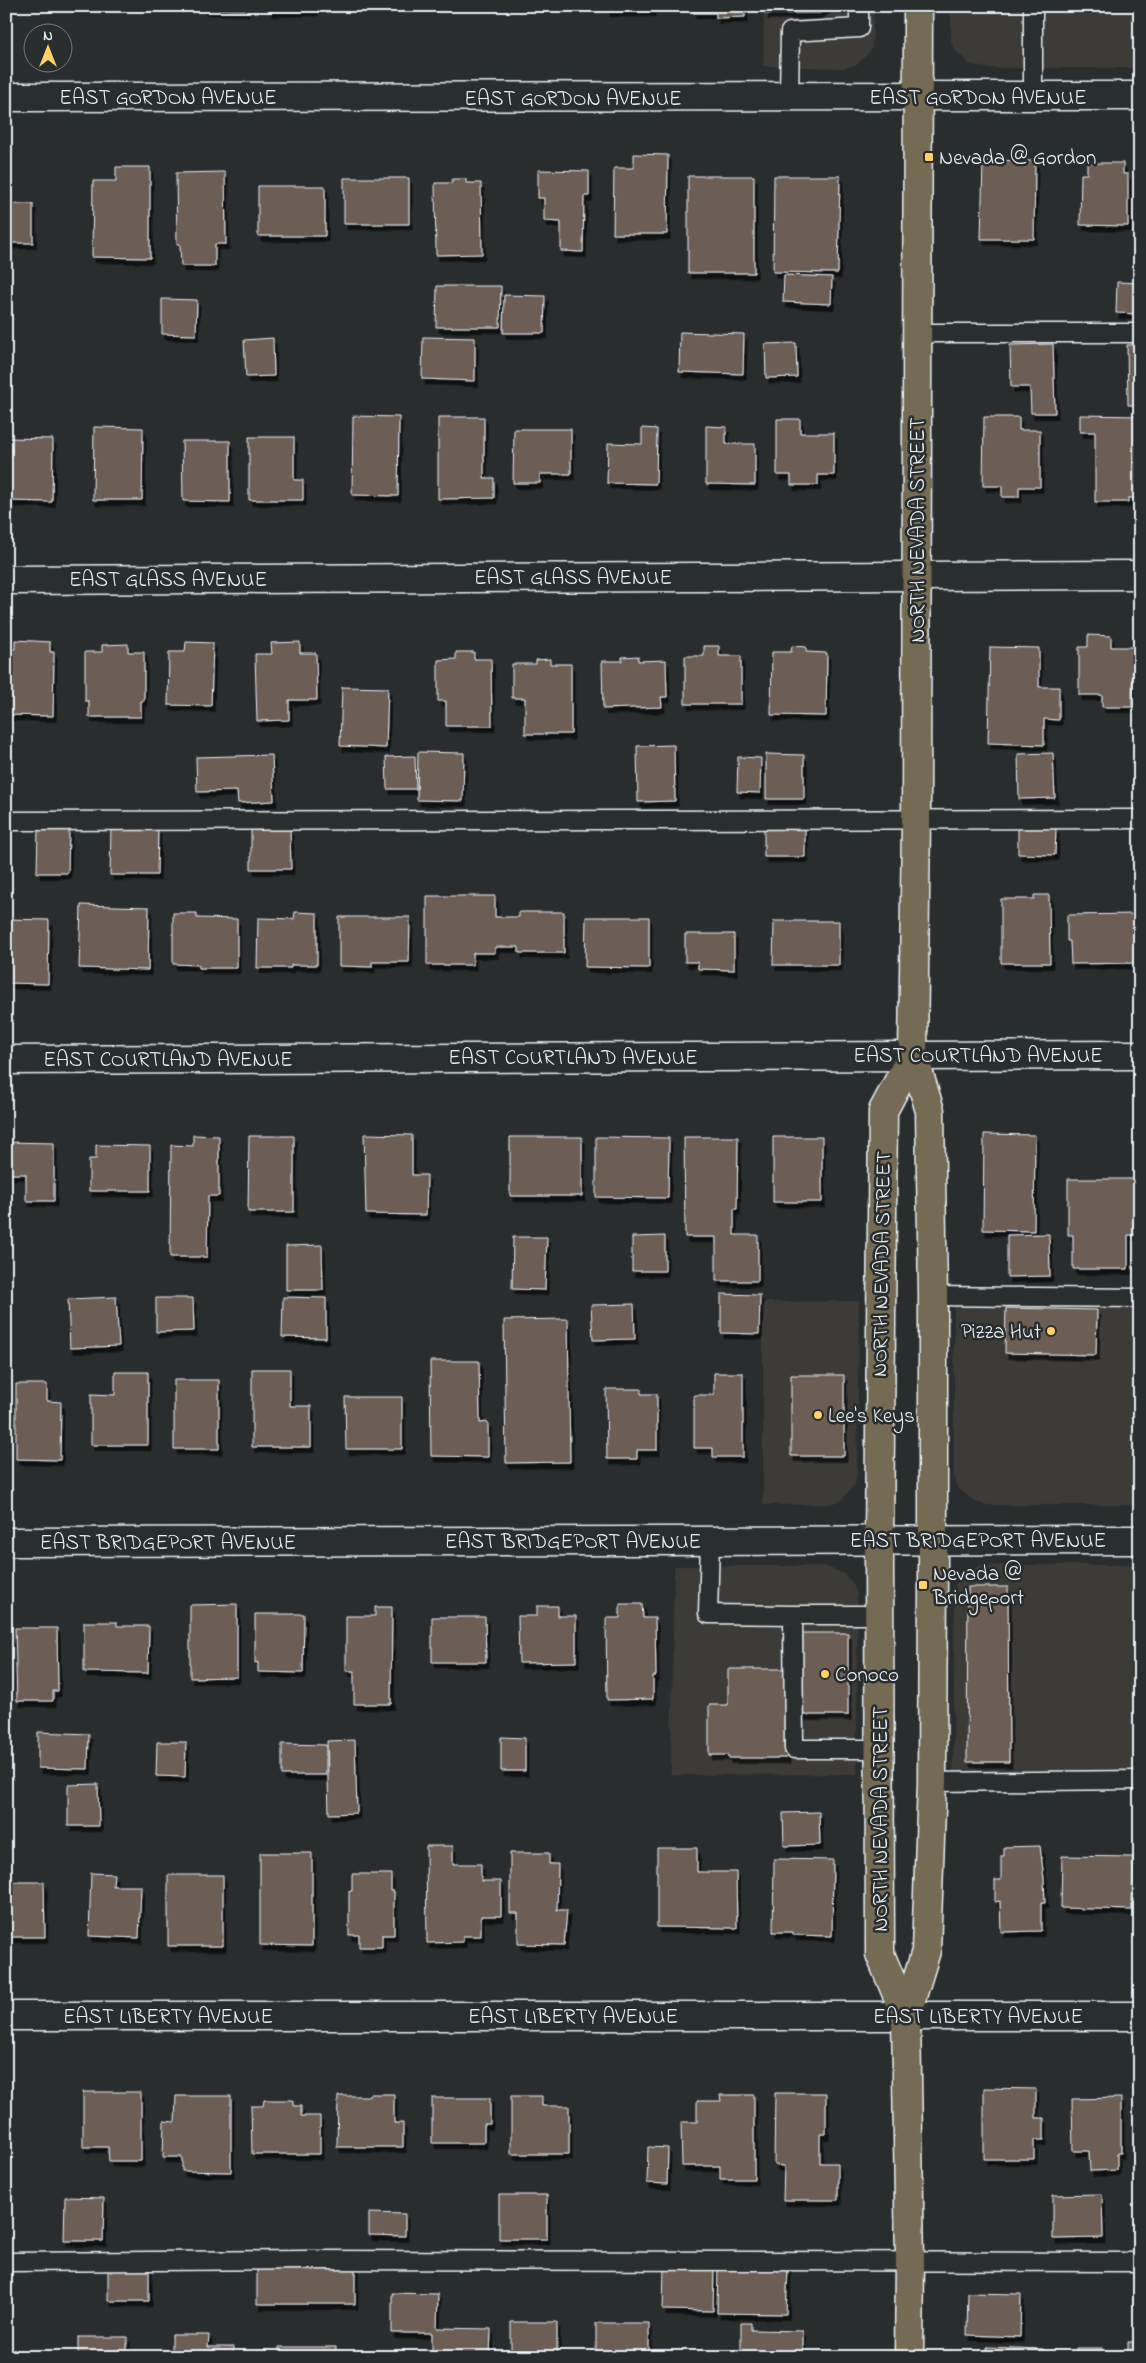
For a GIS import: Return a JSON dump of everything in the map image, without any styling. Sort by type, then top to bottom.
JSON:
[{"type":"main road","name":"NORTH NEVADA STREET","points":[[909,2357],[910,2262],[906,2016],[926,1951],[932,1782],[933,1540],[933,1296],[930,1111],[913,1054],[916,820],[915,576],[918,333],[918,6]]},
{"type":"main road","name":"NORTH NEVADA STREET","points":[[906,2016],[880,1954],[879,1540],[884,1111],[913,1054]]},
{"type":"street","name":"EAST GORDON AVENUE","points":[[6,97],[917,98],[1140,96]]},
{"type":"street","name":"EAST GLASS AVENUE","points":[[6,580],[1140,575]]},
{"type":"street","name":"EAST COURTLAND AVENUE","points":[[6,1060],[913,1054],[1140,1055]]},
{"type":"street","name":"EAST BRIDGEPORT AVENUE","points":[[6,1542],[1140,1540]]},
{"type":"street","name":"EAST LIBERTY AVENUE","points":[[6,2016],[1140,2016]]},
{"type":"lane","points":[[789,98],[790,32],[859,28],[859,6]]},
{"type":"lane","points":[[1033,6],[1033,97]]},
{"type":"lane","points":[[918,333],[1140,333]]},
{"type":"lane","points":[[6,821],[1140,819]]},
{"type":"lane","points":[[933,1296],[1140,1298]]},
{"type":"lane","points":[[710,1541],[708,1614],[879,1615]]},
{"type":"lane","points":[[793,1615],[794,1749],[879,1749]]},
{"type":"lane","points":[[932,1782],[1140,1780]]},
{"type":"lane","points":[[6,2262],[306,2260],[1140,2262]]},
{"type":"shaded area","points":[[764,6],[874,6],[872,48],[856,65],[844,68],[763,66]]},
{"type":"shaded area","points":[[951,6],[1140,6],[1140,68],[985,68],[970,64],[954,49],[951,41]]},
{"type":"shaded area","points":[[954,1295],[1137,1295],[1137,1505],[985,1505],[974,1501],[958,1488],[954,1476]]},
{"type":"shaded area","points":[[859,1301],[857,1475],[855,1484],[842,1500],[830,1504],[763,1505],[763,1302]]},
{"type":"shaded area","points":[[981,1565],[1136,1565],[1136,1780],[953,1780],[955,1585],[965,1572]]},
{"type":"shaded area","points":[[674,1566],[824,1566],[844,1574],[852,1582],[857,1594],[857,1774],[671,1775]]},
{"type":"building","points":[[203,6],[246,6],[246,10],[203,9]]},
{"type":"building","points":[[269,6],[315,6],[315,10],[269,11]]},
{"type":"building","points":[[607,6],[652,6],[652,11],[607,11]]},
{"type":"building","points":[[693,6],[745,6],[745,17],[716,18],[716,13],[693,13]]},
{"type":"building","points":[[765,6],[829,6],[820,13],[765,14]]},
{"type":"building","points":[[634,154],[668,155],[667,234],[613,234],[614,168],[634,168]]},
{"type":"building","points":[[983,160],[1035,161],[1034,239],[981,239]]},
{"type":"building","points":[[1087,163],[1123,163],[1123,174],[1128,174],[1128,226],[1080,225],[1081,174],[1087,174]]},
{"type":"building","points":[[116,167],[150,167],[150,258],[92,257],[93,181],[116,181]]},
{"type":"building","points":[[538,170],[589,171],[589,196],[584,196],[583,252],[561,251],[561,222],[544,221],[544,198],[538,198]]},
{"type":"building","points":[[225,172],[226,244],[215,244],[215,266],[181,266],[180,244],[177,244],[176,173]]},
{"type":"building","points":[[6,176],[9,176],[9,204],[33,204],[33,243],[6,243]]},
{"type":"building","points":[[688,176],[754,176],[754,273],[688,273]]},
{"type":"building","points":[[774,176],[840,176],[838,273],[773,272]]},
{"type":"building","points":[[344,178],[409,178],[409,224],[344,224]]},
{"type":"building","points":[[452,179],[466,179],[466,183],[481,183],[482,254],[436,255],[435,183],[452,183]]},
{"type":"building","points":[[258,186],[325,186],[325,236],[258,236]]},
{"type":"building","points":[[784,275],[832,277],[831,304],[783,302]]},
{"type":"building","points":[[1117,282],[1140,283],[1140,314],[1116,313]]},
{"type":"building","points":[[437,286],[501,286],[500,327],[436,327]]},
{"type":"building","points":[[504,295],[545,296],[544,333],[503,333]]},
{"type":"building","points":[[162,299],[197,300],[196,335],[162,334]]},
{"type":"building","points":[[680,332],[744,334],[743,374],[679,372]]},
{"type":"building","points":[[423,337],[475,338],[475,381],[422,379]]},
{"type":"building","points":[[273,338],[274,376],[246,377],[244,340]]},
{"type":"building","points":[[796,343],[797,377],[766,378],[765,344]]},
{"type":"building","points":[[1053,344],[1055,413],[1031,413],[1030,387],[1011,387],[1010,345]]},
{"type":"building","points":[[1127,345],[1140,345],[1140,405],[1128,405]]},
{"type":"building","points":[[1080,415],[1140,416],[1140,498],[1128,498],[1128,502],[1095,502],[1095,432],[1080,432]]},
{"type":"building","points":[[353,416],[399,417],[398,496],[352,495]]},
{"type":"building","points":[[438,417],[484,417],[484,478],[494,478],[494,498],[438,499]]},
{"type":"building","points":[[984,417],[1019,417],[1019,430],[1040,430],[1040,487],[1019,487],[1019,497],[1002,497],[1002,486],[983,486]]},
{"type":"building","points":[[777,419],[800,419],[800,433],[834,433],[834,475],[818,475],[818,485],[791,485],[791,475],[777,475]]},
{"type":"building","points":[[706,426],[726,427],[726,444],[755,444],[755,485],[706,484]]},
{"type":"building","points":[[94,427],[143,428],[142,500],[93,500]]},
{"type":"building","points":[[642,428],[657,429],[656,484],[607,483],[608,443],[642,444]]},
{"type":"building","points":[[514,429],[571,429],[571,474],[540,474],[540,483],[513,483]]},
{"type":"building","points":[[249,437],[294,437],[294,480],[303,480],[303,500],[249,500]]},
{"type":"building","points":[[6,438],[53,439],[52,502],[6,501]]},
{"type":"building","points":[[182,441],[230,441],[230,502],[183,501]]},
{"type":"building","points":[[1088,635],[1111,636],[1111,647],[1133,647],[1132,707],[1102,707],[1102,695],[1079,695],[1079,647],[1088,647]]},
{"type":"building","points":[[15,640],[50,642],[50,652],[54,652],[53,716],[7,715],[8,649],[15,649]]},
{"type":"building","points":[[186,642],[213,643],[211,706],[168,705],[169,652],[185,652]]},
{"type":"building","points":[[300,642],[300,653],[316,653],[317,700],[289,700],[289,720],[257,721],[255,654],[272,654],[271,643]]},
{"type":"building","points":[[128,644],[128,652],[144,652],[144,701],[141,701],[141,717],[89,717],[89,701],[85,701],[85,652],[102,652],[102,645]]},
{"type":"building","points":[[704,646],[719,646],[719,656],[741,656],[741,704],[685,704],[685,656],[704,656]]},
{"type":"building","points":[[792,646],[806,647],[806,652],[827,653],[826,716],[771,715],[772,652],[791,652]]},
{"type":"building","points":[[990,647],[1039,648],[1039,687],[1059,687],[1059,720],[1044,719],[1044,745],[988,743]]},
{"type":"building","points":[[456,652],[474,652],[474,659],[491,659],[492,726],[446,726],[446,701],[438,701],[438,660],[456,659]]},
{"type":"building","points":[[638,656],[638,661],[666,660],[667,697],[661,697],[662,707],[603,709],[602,661],[622,661],[622,657]]},
{"type":"building","points":[[550,659],[550,664],[571,664],[571,734],[525,734],[525,698],[512,698],[512,664],[536,664],[536,660]]},
{"type":"building","points":[[342,687],[388,688],[386,748],[340,746]]},
{"type":"building","points":[[674,745],[675,801],[638,802],[637,746]]},
{"type":"building","points":[[418,752],[464,753],[463,801],[417,800]]},
{"type":"building","points":[[1053,753],[1055,798],[1019,799],[1018,754]]},
{"type":"building","points":[[766,754],[804,755],[804,799],[766,799]]},
{"type":"building","points":[[272,755],[274,801],[238,803],[237,791],[197,792],[196,757]]},
{"type":"building","points":[[415,756],[416,789],[387,789],[386,757]]},
{"type":"building","points":[[738,757],[761,758],[760,793],[737,792]]},
{"type":"building","points":[[764,825],[805,826],[805,857],[764,857]]},
{"type":"building","points":[[111,827],[158,828],[157,875],[110,875]]},
{"type":"building","points":[[1018,827],[1056,828],[1055,855],[1018,854]]},
{"type":"building","points":[[38,828],[69,829],[68,873],[37,873]]},
{"type":"building","points":[[251,830],[290,830],[291,869],[251,869]]},
{"type":"building","points":[[1034,895],[1049,895],[1050,963],[1001,963],[1001,899],[1034,899]]},
{"type":"building","points":[[427,896],[495,896],[495,917],[519,917],[519,912],[564,912],[564,953],[519,953],[519,947],[495,947],[495,953],[473,953],[473,965],[427,965]]},
{"type":"building","points":[[81,905],[149,907],[148,970],[79,968]]},
{"type":"building","points":[[295,912],[317,913],[317,965],[291,965],[291,968],[257,968],[258,918],[294,919]]},
{"type":"building","points":[[173,913],[197,913],[197,918],[237,919],[237,968],[199,968],[199,965],[173,964]]},
{"type":"building","points":[[1138,914],[1138,963],[1071,964],[1070,941],[1067,941],[1067,915]]},
{"type":"building","points":[[339,917],[410,917],[409,962],[372,962],[372,967],[339,966]]},
{"type":"building","points":[[586,917],[649,917],[649,968],[585,967]]},
{"type":"building","points":[[6,919],[49,920],[48,984],[6,983]]},
{"type":"building","points":[[774,921],[839,921],[839,965],[773,965]]},
{"type":"building","points":[[685,934],[734,934],[734,970],[698,969],[698,962],[685,962]]},
{"type":"building","points":[[364,1134],[412,1135],[412,1175],[427,1175],[426,1215],[366,1214]]},
{"type":"building","points":[[984,1134],[1035,1135],[1034,1231],[983,1230]]},
{"type":"building","points":[[193,1135],[219,1136],[219,1196],[208,1196],[207,1257],[170,1257],[171,1145],[193,1146]]},
{"type":"building","points":[[249,1136],[294,1136],[294,1212],[248,1212]]},
{"type":"building","points":[[510,1137],[582,1137],[582,1196],[510,1196]]},
{"type":"building","points":[[596,1137],[669,1138],[668,1198],[596,1197]]},
{"type":"building","points":[[684,1137],[738,1137],[737,1209],[734,1209],[734,1235],[758,1235],[758,1281],[716,1281],[716,1237],[685,1237]]},
{"type":"building","points":[[773,1137],[822,1137],[822,1202],[773,1202]]},
{"type":"building","points":[[6,1142],[54,1143],[54,1201],[26,1201],[26,1174],[6,1174]]},
{"type":"building","points":[[96,1145],[150,1146],[150,1191],[89,1191],[89,1159],[96,1159]]},
{"type":"building","points":[[1068,1179],[1136,1179],[1136,1235],[1128,1235],[1128,1269],[1073,1269],[1073,1235],[1068,1235]]},
{"type":"building","points":[[1049,1234],[1050,1276],[1007,1277],[1007,1235]]},
{"type":"building","points":[[665,1236],[665,1271],[632,1271],[632,1237]]},
{"type":"building","points":[[513,1237],[547,1237],[545,1290],[512,1289]]},
{"type":"building","points":[[322,1245],[323,1290],[286,1290],[286,1246]]},
{"type":"building","points":[[721,1294],[760,1295],[759,1334],[721,1333]]},
{"type":"building","points":[[116,1297],[119,1346],[70,1348],[68,1299]]},
{"type":"building","points":[[283,1297],[326,1298],[326,1338],[282,1337]]},
{"type":"building","points":[[156,1298],[193,1298],[194,1331],[156,1332]]},
{"type":"building","points":[[634,1304],[635,1339],[593,1340],[591,1305]]},
{"type":"building","name":"Pizza Hut","points":[[1006,1308],[1097,1310],[1096,1355],[1005,1353]]},
{"type":"building","points":[[568,1319],[570,1462],[506,1463],[504,1320]]},
{"type":"building","points":[[430,1361],[479,1361],[480,1423],[488,1422],[488,1457],[431,1456]]},
{"type":"building","points":[[252,1369],[290,1369],[290,1406],[311,1406],[311,1447],[252,1447]]},
{"type":"building","points":[[115,1372],[148,1372],[148,1445],[91,1445],[91,1394],[115,1395]]},
{"type":"building","points":[[714,1373],[743,1373],[743,1457],[713,1457],[713,1448],[694,1448],[694,1395],[714,1395]]},
{"type":"building","name":"Lee's Keys","points":[[791,1375],[844,1375],[844,1456],[791,1456]]},
{"type":"building","points":[[174,1380],[219,1380],[219,1449],[174,1449]]},
{"type":"building","points":[[16,1384],[47,1384],[47,1401],[61,1402],[60,1460],[16,1459]]},
{"type":"building","points":[[606,1389],[641,1389],[641,1394],[657,1394],[657,1450],[637,1450],[637,1459],[607,1459]]},
{"type":"building","points":[[345,1397],[402,1397],[402,1449],[346,1449]]},
{"type":"building","points":[[968,1587],[1008,1587],[1009,1762],[967,1762]]},
{"type":"building","points":[[237,1604],[237,1677],[190,1678],[190,1605]]},
{"type":"building","points":[[620,1604],[642,1604],[643,1618],[655,1618],[656,1676],[653,1676],[653,1699],[607,1700],[606,1618],[620,1618]]},
{"type":"building","points":[[537,1606],[558,1606],[558,1616],[576,1616],[576,1662],[519,1663],[518,1616],[537,1616]]},
{"type":"building","points":[[375,1607],[392,1607],[391,1704],[354,1704],[354,1671],[346,1671],[346,1616],[375,1616]]},
{"type":"building","points":[[255,1614],[304,1614],[303,1673],[258,1672],[258,1662],[255,1663]]},
{"type":"building","points":[[432,1617],[485,1617],[486,1662],[432,1662]]},
{"type":"building","points":[[84,1622],[117,1622],[117,1626],[149,1626],[148,1673],[84,1672]]},
{"type":"building","points":[[15,1628],[57,1628],[58,1691],[53,1691],[53,1701],[17,1701]]},
{"type":"building","name":"Conoco","points":[[802,1633],[848,1633],[848,1715],[802,1715]]},
{"type":"building","points":[[728,1669],[785,1669],[787,1758],[728,1758],[728,1755],[709,1755],[709,1705],[728,1705]]},
{"type":"building","points":[[38,1732],[89,1734],[88,1769],[38,1768]]},
{"type":"building","points":[[501,1737],[525,1738],[525,1771],[501,1771]]},
{"type":"building","points":[[355,1740],[357,1813],[329,1814],[327,1741]]},
{"type":"building","points":[[157,1742],[186,1742],[185,1777],[156,1776]]},
{"type":"building","points":[[282,1744],[326,1745],[326,1775],[282,1775]]},
{"type":"building","points":[[98,1784],[99,1826],[68,1826],[68,1785]]},
{"type":"building","points":[[819,1812],[820,1845],[784,1846],[783,1813]]},
{"type":"building","points":[[426,1846],[453,1846],[453,1864],[481,1864],[481,1881],[501,1881],[501,1916],[481,1916],[481,1936],[463,1936],[463,1942],[427,1943]]},
{"type":"building","points":[[1040,1846],[1045,1903],[1041,1903],[1041,1931],[1001,1932],[1000,1901],[995,1902],[995,1880],[1001,1880],[1001,1856],[1004,1856],[1004,1847]]},
{"type":"building","points":[[657,1848],[697,1848],[697,1872],[736,1872],[737,1928],[657,1927]]},
{"type":"building","points":[[260,1853],[312,1853],[312,1946],[260,1945]]},
{"type":"building","points":[[510,1853],[549,1853],[549,1864],[558,1864],[557,1910],[567,1910],[564,1945],[518,1944],[518,1913],[510,1913]]},
{"type":"building","points":[[1062,1856],[1133,1857],[1132,1910],[1061,1908]]},
{"type":"building","points":[[774,1859],[833,1860],[832,1936],[793,1935],[793,1932],[773,1932]]},
{"type":"building","points":[[91,1873],[114,1874],[113,1886],[141,1886],[139,1938],[89,1936]]},
{"type":"building","points":[[352,1874],[391,1874],[391,1891],[394,1891],[394,1935],[382,1935],[382,1947],[359,1947],[359,1935],[349,1935],[349,1891],[352,1891]]},
{"type":"building","points":[[168,1875],[223,1875],[223,1946],[168,1946]]},
{"type":"building","points":[[7,1882],[44,1882],[45,1937],[6,1937]]},
{"type":"building","points":[[984,2088],[1036,2089],[1036,2118],[1044,2118],[1044,2140],[1034,2140],[1034,2159],[984,2159]]},
{"type":"building","points":[[83,2092],[141,2092],[141,2161],[109,2161],[108,2147],[83,2147]]},
{"type":"building","points":[[775,2093],[826,2093],[826,2134],[820,2134],[820,2163],[838,2163],[838,2200],[783,2200],[784,2166],[774,2165]]},
{"type":"building","points":[[369,2094],[394,2094],[394,2123],[403,2123],[403,2147],[337,2147],[338,2096],[369,2096]]},
{"type":"building","points":[[720,2095],[754,2095],[754,2179],[720,2179],[720,2166],[682,2166],[681,2122],[697,2122],[697,2101],[721,2101]]},
{"type":"building","points":[[176,2096],[231,2096],[231,2172],[182,2171],[182,2157],[163,2157],[164,2121],[175,2122]]},
{"type":"building","points":[[511,2096],[542,2096],[542,2106],[569,2106],[569,2154],[511,2154]]},
{"type":"building","points":[[432,2098],[490,2098],[490,2124],[484,2124],[484,2143],[432,2143]]},
{"type":"building","points":[[1121,2098],[1121,2153],[1117,2153],[1117,2170],[1090,2171],[1089,2151],[1073,2151],[1072,2099]]},
{"type":"building","points":[[264,2100],[293,2100],[293,2106],[301,2106],[301,2116],[320,2116],[320,2154],[252,2154],[251,2106],[263,2106]]},
{"type":"building","points":[[648,2147],[668,2148],[667,2184],[647,2183]]},
{"type":"building","points":[[1102,2194],[1103,2238],[1053,2239],[1053,2195]]},
{"type":"building","points":[[499,2195],[547,2195],[547,2239],[499,2239]]},
{"type":"building","points":[[65,2197],[104,2198],[103,2241],[64,2241]]},
{"type":"building","points":[[369,2213],[405,2214],[405,2236],[369,2235]]},
{"type":"building","points":[[257,2263],[355,2265],[355,2304],[257,2304]]},
{"type":"building","points":[[108,2265],[149,2265],[149,2301],[108,2301]]},
{"type":"building","points":[[718,2265],[788,2267],[786,2314],[717,2313]]},
{"type":"building","points":[[664,2266],[714,2267],[713,2311],[663,2310]]},
{"type":"building","points":[[392,2293],[438,2294],[437,2328],[491,2329],[490,2357],[432,2357],[432,2333],[392,2333]]},
{"type":"building","points":[[968,2293],[1021,2294],[1020,2337],[967,2335]]},
{"type":"building","points":[[511,2322],[557,2322],[557,2357],[511,2357]]},
{"type":"building","points":[[596,2323],[649,2323],[649,2357],[596,2357]]},
{"type":"building","points":[[741,2323],[751,2323],[751,2330],[803,2331],[803,2357],[741,2357]]},
{"type":"building","points":[[172,2335],[209,2335],[208,2347],[234,2347],[233,2357],[172,2357]]},
{"type":"building","points":[[78,2337],[127,2337],[127,2357],[78,2357]]},
{"type":"building","points":[[1128,2342],[1140,2342],[1140,2357],[1128,2357]]},
{"type":"building","points":[[279,2347],[336,2347],[336,2357],[279,2357]]},
{"type":"building","points":[[987,2347],[1044,2349],[1044,2357],[987,2357]]},
{"type":"building","points":[[1076,2348],[1104,2348],[1104,2357],[1076,2357]]},
{"type":"place","name":"Nevada @ Gordon","points":[[929,157]]},
{"type":"place","name":"Pizza Hut","points":[[1051,1331]]},
{"type":"place","name":"Lee's Keys","points":[[818,1415]]},
{"type":"place","name":"Nevada @ Bridgeport","points":[[923,1585]]},
{"type":"place","name":"Conoco","points":[[825,1674]]}]
